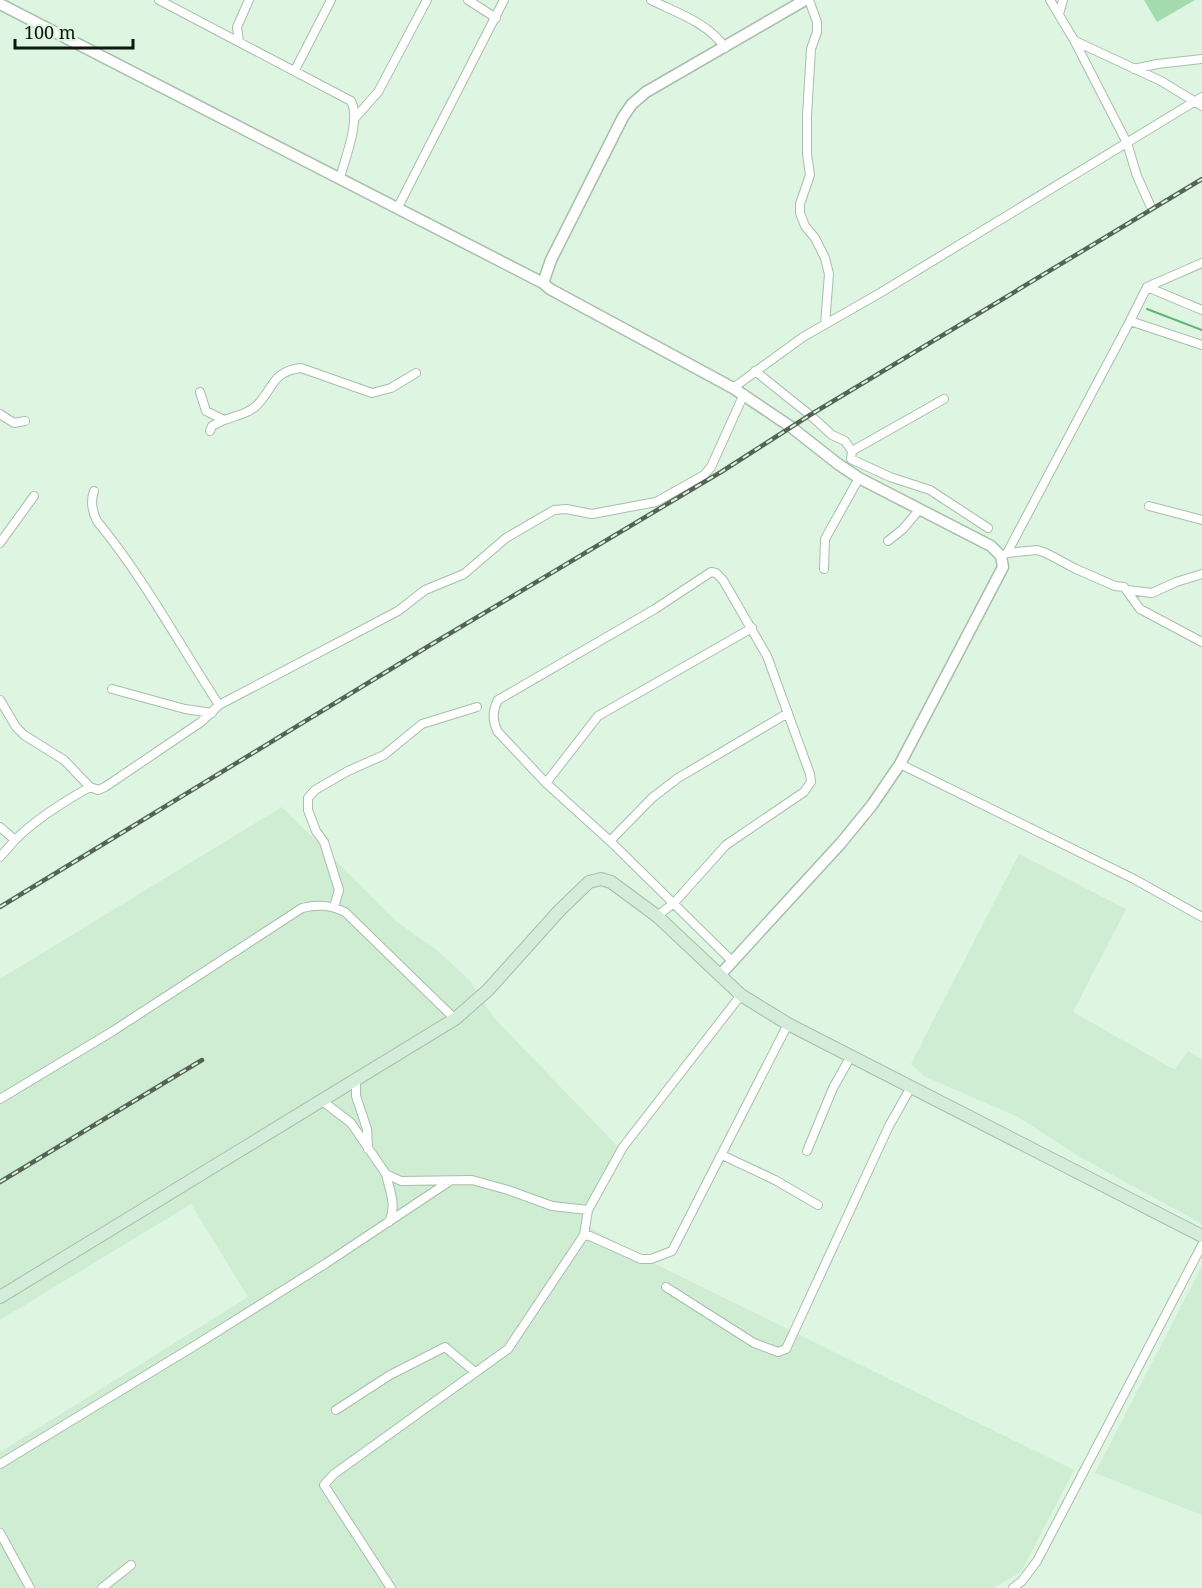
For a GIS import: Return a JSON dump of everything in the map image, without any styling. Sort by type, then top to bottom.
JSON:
[{"type":"main road","points":[[0,1297],[455,1019],[488,990],[559,911],[589,882],[601,879],[611,882],[657,916],[741,995],[788,1024],[1202,1236]]},
{"type":"street","points":[[159,0],[347,98],[354,107],[355,118],[340,178]]},
{"type":"street","points":[[238,41],[237,27],[249,0]]},
{"type":"street","points":[[294,70],[331,0]]},
{"type":"street","points":[[355,118],[378,92],[427,0]]},
{"type":"street","points":[[468,0],[496,18]]},
{"type":"street","points":[[398,207],[504,0]]},
{"type":"street","points":[[651,0],[708,29],[718,37],[725,48]]},
{"type":"street","points":[[1050,0],[1074,40],[1127,143],[1137,176],[1150,205]]},
{"type":"street","points":[[1059,14],[1063,0]]},
{"type":"street","points":[[543,283],[551,260],[623,117],[632,104],[646,92],[802,1],[817,22],[817,32],[811,49],[807,116],[807,154],[810,175],[800,204],[800,213],[805,226],[815,238],[825,258],[829,274],[825,324]]},
{"type":"street","points":[[0,4],[543,283],[550,289],[744,394],[859,478],[919,510],[1004,554],[1037,550],[1115,586],[1124,587],[1140,609],[1202,642]]},
{"type":"street","points":[[1074,40],[1161,81],[1199,102]]},
{"type":"street","points":[[1134,69],[1202,59]]},
{"type":"street","points":[[733,388],[803,337],[1199,102]]},
{"type":"street","points":[[720,975],[841,843],[872,805],[900,764],[1001,573],[1004,554],[1147,287],[1202,263]]},
{"type":"street","points":[[1147,287],[1202,310]]},
{"type":"street","points":[[1130,321],[1202,345]]},
{"type":"street","points":[[210,431],[212,426],[248,412],[256,406],[264,398],[273,381],[291,369],[301,368],[372,393],[391,388],[416,373]]},
{"type":"street","points":[[755,371],[810,414],[832,435],[845,441],[852,450]]},
{"type":"street","points":[[200,392],[206,411],[224,420]]},
{"type":"street","points":[[0,700],[16,727],[24,735],[64,760],[90,787],[98,790],[212,713],[219,705],[398,611],[425,590],[464,574],[506,538],[554,510],[566,509],[592,514],[656,502],[704,475],[711,467],[744,394]]},
{"type":"street","points":[[944,399],[852,450],[850,459],[890,477],[930,490],[988,528]]},
{"type":"street","points":[[0,414],[14,423],[26,421]]},
{"type":"street","points":[[824,569],[825,539],[859,478]]},
{"type":"street","points":[[94,491],[92,512],[97,522],[144,584],[219,705]]},
{"type":"street","points":[[0,543],[34,496]]},
{"type":"street","points":[[1149,506],[1202,520]]},
{"type":"street","points":[[888,541],[919,510]]},
{"type":"street","points":[[657,916],[674,903],[726,845],[804,792],[811,782],[767,656],[723,579],[711,572],[655,609],[498,700],[494,707],[494,725],[546,783],[610,841],[674,903],[732,961]]},
{"type":"street","points":[[1127,590],[1152,593],[1202,574]]},
{"type":"street","points":[[546,783],[598,716],[752,628]]},
{"type":"street","points":[[112,689],[185,709],[212,713]]},
{"type":"street","points":[[334,907],[339,890],[324,842],[316,831],[308,810],[308,798],[315,790],[348,771],[384,755],[422,724],[477,707]]},
{"type":"street","points":[[610,841],[652,798],[678,778],[788,713]]},
{"type":"street","points":[[900,764],[1134,879],[1202,917]]},
{"type":"street","points":[[0,857],[26,828],[52,808],[90,787]]},
{"type":"street","points":[[0,827],[15,840]]},
{"type":"street","points":[[0,1099],[113,1031],[302,908],[313,905],[334,907],[345,912],[455,1019]]},
{"type":"street","points":[[391,1588],[324,1485],[334,1474],[508,1349],[584,1235],[588,1210],[623,1147],[741,995]]},
{"type":"street","points":[[584,1235],[641,1259],[651,1259],[672,1251],[788,1024]]},
{"type":"street","points":[[807,1151],[833,1088],[851,1056]]},
{"type":"street","points":[[356,1079],[356,1096],[367,1129],[369,1151]]},
{"type":"street","points":[[666,1287],[754,1343],[783,1352],[890,1126],[911,1087]]},
{"type":"street","points":[[321,1100],[351,1124],[386,1174],[394,1202],[394,1211],[389,1222]]},
{"type":"street","points":[[722,1155],[775,1180],[818,1205]]},
{"type":"street","points":[[386,1174],[401,1181],[472,1180],[552,1206],[588,1210]]},
{"type":"street","points":[[0,1464],[199,1343],[389,1222],[450,1180]]},
{"type":"street","points":[[1013,1588],[1022,1581],[1037,1561],[1202,1245]]},
{"type":"street","points":[[336,1410],[390,1376],[445,1347],[475,1372]]},
{"type":"street","points":[[0,1533],[30,1588]]},
{"type":"street","points":[[102,1588],[131,1565]]},
{"type":"shaded area","points":[[282,807],[396,921],[439,952],[470,981],[494,1018],[623,1152],[600,1188],[588,1226],[643,1258],[1074,1470],[1021,1572],[993,1588],[0,1588],[0,1452],[248,1297],[191,1204],[0,1320],[0,979]]},
{"type":"shaded area","points":[[1019,854],[1126,909],[1073,1012],[1175,1070],[1188,1051],[1202,1059],[1202,1224],[1080,1157],[1018,1117],[924,1076],[911,1064]]},
{"type":"shaded area","points":[[1202,1266],[1202,1515],[1095,1473]]},
{"type":"green space","points":[[1144,0],[1195,0],[1157,22]]},
{"type":"waterway","points":[[1147,309],[1202,330]]},
{"type":"railway","points":[[0,907],[1202,179]]},
{"type":"railway","points":[[0,1182],[202,1060]]}]
